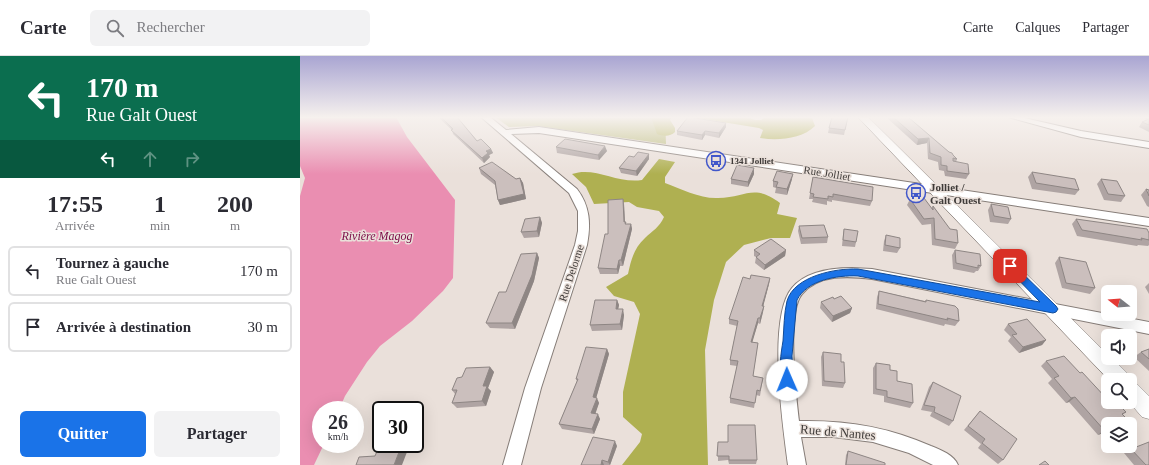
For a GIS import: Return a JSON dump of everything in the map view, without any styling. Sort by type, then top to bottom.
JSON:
[{"type":"street","name":"Rue Delorme","points":[[509,136],[573,192],[581,203],[584,220],[581,245],[533,388],[512,465]]},
{"type":"street","name":"Rue Jolliet","points":[[579,136],[1149,222]]},
{"type":"street","points":[[883,136],[1114,373]]},
{"type":"street","points":[[1094,136],[1149,145]]},
{"type":"street","points":[[797,465],[787,392],[786,356],[792,300],[796,292],[821,277],[842,271],[872,274],[1149,328]]},
{"type":"street","points":[[1137,397],[1149,410]]},
{"type":"street","name":"Rue de Nantes","points":[[791,429],[814,428],[882,436],[908,443],[933,454],[949,465]]},
{"type":"green space","points":[[609,136],[666,136],[666,144]]},
{"type":"shaded area","points":[[761,136],[796,136],[781,139],[760,138]]},
{"type":"shaded area","points":[[659,159],[675,162],[665,177],[665,183],[691,193],[711,198],[728,197],[749,193],[763,194],[780,203],[777,214],[797,218],[790,238],[771,238],[744,245],[726,262],[714,300],[705,350],[708,465],[622,465],[640,442],[642,434],[623,417],[623,392],[640,314],[634,302],[614,296],[606,287],[628,274],[632,259],[638,246],[658,226],[664,217],[659,211],[637,207],[629,202],[594,204],[586,187],[572,174],[589,172],[624,180],[642,180]]},
{"type":"water","name":"Rivière Magog","points":[[300,136],[406,136],[455,200],[453,278],[443,291],[412,321],[380,346],[367,362],[343,401],[312,401],[312,453],[320,453],[314,465],[300,465],[300,196],[305,178],[300,166]]},
{"type":"building","points":[[458,136],[473,136],[477,141],[481,139],[491,149],[486,151],[488,153],[482,158]]},
{"type":"building","points":[[915,136],[930,136],[952,153],[957,159],[953,158],[953,161],[968,164],[969,174],[947,171],[947,166],[941,165],[941,157],[930,153],[929,138],[918,139]]},
{"type":"building","points":[[565,139],[605,146],[598,155],[556,147]]},
{"type":"building","points":[[638,152],[649,154],[636,171],[619,168],[629,156],[634,157]]},
{"type":"building","points":[[492,162],[516,179],[520,178],[524,194],[498,200],[495,181],[479,168]]},
{"type":"building","points":[[737,165],[754,168],[748,182],[731,179]]},
{"type":"building","points":[[777,171],[793,174],[787,189],[776,187],[778,182],[773,181]]},
{"type":"building","points":[[1032,172],[1075,179],[1079,190],[1036,183]]},
{"type":"building","points":[[813,177],[873,187],[872,201],[833,194],[833,197],[828,196],[828,199],[813,197],[814,194],[810,193]]},
{"type":"building","points":[[1101,179],[1117,181],[1125,196],[1108,194]]},
{"type":"building","points":[[924,198],[933,210],[933,206],[950,229],[957,230],[958,243],[935,239],[934,218],[924,219],[910,199]]},
{"type":"building","points":[[623,199],[624,222],[626,222],[625,224],[631,224],[621,260],[619,260],[617,269],[598,268],[605,234],[608,234],[608,200]]},
{"type":"building","points":[[991,204],[1008,207],[1011,219],[994,216]]},
{"type":"building","points":[[540,217],[537,231],[521,232],[525,219]]},
{"type":"building","points":[[1076,219],[1147,229],[1149,233],[1149,240],[1082,230]]},
{"type":"building","points":[[824,225],[828,237],[802,238],[799,226]]},
{"type":"building","points":[[844,229],[858,231],[856,242],[843,240]]},
{"type":"building","points":[[886,235],[900,238],[900,248],[885,245]]},
{"type":"building","points":[[771,239],[786,250],[765,265],[756,257],[760,254],[754,250]]},
{"type":"building","points":[[955,250],[980,254],[981,266],[978,265],[978,268],[956,263]]},
{"type":"building","points":[[537,253],[532,275],[512,323],[486,323],[499,292],[506,292],[521,254]]},
{"type":"building","points":[[1059,257],[1086,262],[1095,288],[1066,283]]},
{"type":"building","points":[[751,275],[770,278],[762,306],[764,306],[760,318],[758,318],[751,342],[758,343],[753,376],[763,378],[760,391],[757,390],[755,403],[730,398],[738,361],[730,360],[738,321],[729,319],[743,277],[750,279]]},
{"type":"building","points":[[879,291],[926,302],[926,300],[955,306],[958,309],[959,321],[947,318],[948,320],[878,304]]},
{"type":"building","points":[[841,296],[852,308],[833,316],[821,302],[833,297],[834,299]]},
{"type":"building","points":[[595,300],[617,300],[616,309],[623,309],[620,324],[590,325]]},
{"type":"building","points":[[1027,319],[1046,340],[1023,347],[1012,335],[1017,334],[1008,324]]},
{"type":"building","points":[[586,347],[607,349],[593,397],[597,398],[591,413],[598,414],[592,429],[559,424],[578,379],[576,379]]},
{"type":"building","points":[[1149,349],[1149,359],[1141,352]]},
{"type":"building","points":[[823,352],[841,354],[841,362],[844,362],[845,383],[824,381]]},
{"type":"building","points":[[1064,356],[1080,373],[1082,372],[1101,393],[1101,409],[1123,409],[1126,412],[1122,414],[1125,417],[1101,417],[1101,427],[1075,397],[1071,398],[1054,378],[1059,376],[1046,361]]},
{"type":"building","points":[[876,363],[890,365],[890,370],[897,371],[897,381],[912,384],[913,403],[887,397],[887,391],[876,389]]},
{"type":"building","points":[[490,367],[483,386],[487,386],[482,401],[452,403],[457,390],[452,390],[457,378],[462,377],[466,368]]},
{"type":"building","points":[[933,382],[961,396],[953,421],[934,412],[935,407],[924,405]]},
{"type":"building","points":[[980,411],[1017,439],[1003,460],[982,443],[985,439],[968,426]]},
{"type":"building","points":[[728,425],[755,425],[757,460],[729,460],[729,456],[717,456],[718,442],[728,442]]},
{"type":"building","points":[[593,437],[615,441],[608,462],[602,460],[601,465],[581,465]]},
{"type":"building","points":[[1149,442],[1149,465],[1146,465],[1135,453],[1137,453],[1137,447]]},
{"type":"building","points":[[848,451],[885,463],[885,465],[846,465]]},
{"type":"building","points":[[376,453],[399,453],[394,465],[356,465],[359,457],[375,456]]},
{"type":"building","points":[[1045,461],[1049,465],[1039,465]]},
{"type":"place","name":"1341 Jolliet","points":[[716,161]]},
{"type":"place","name":"Jolliet / Galt Ouest","points":[[916,193]]},
{"type":"route","points":[[787,380],[786,356],[792,300],[796,292],[821,277],[842,271],[858,272],[1053,309],[1010,266]]}]
